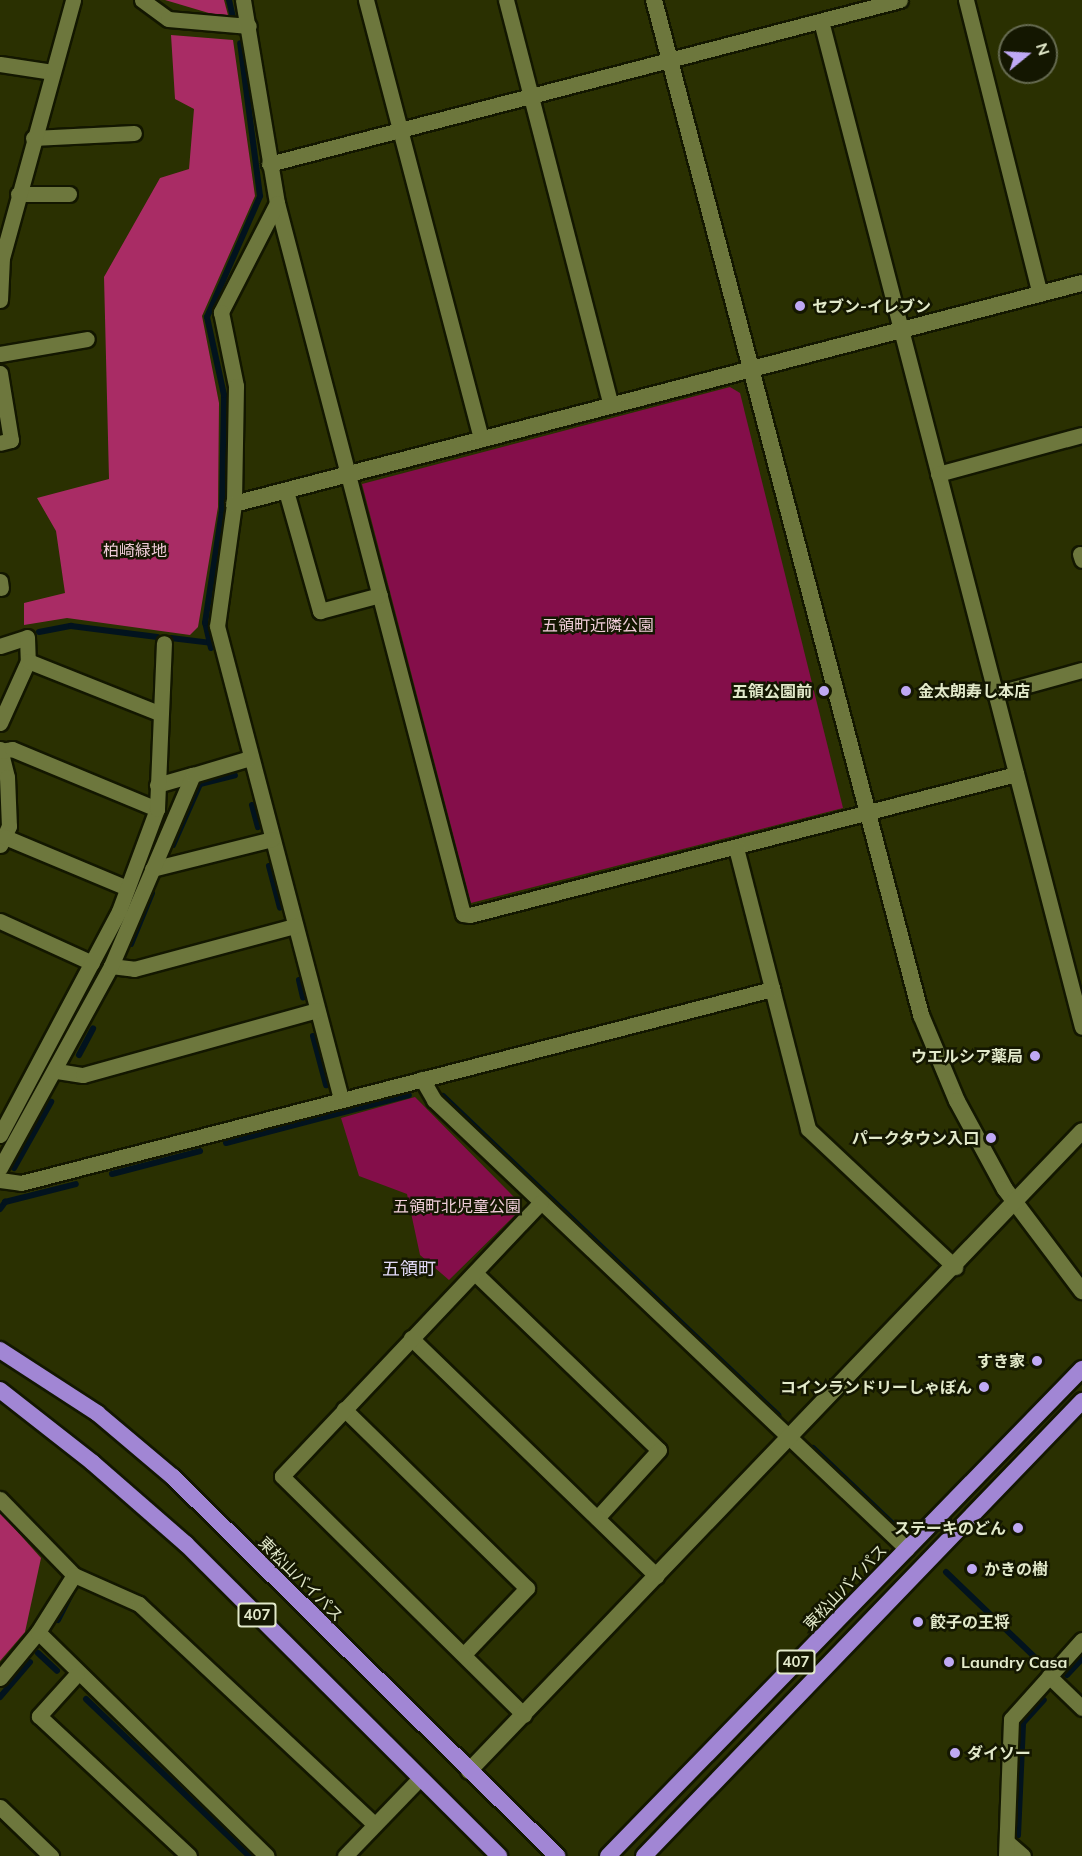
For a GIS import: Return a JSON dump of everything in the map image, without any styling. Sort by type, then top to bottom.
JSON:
[{"type":"highway","name":"東松山バイパス","points":[[0,1350],[97,1413],[173,1477],[556,1856]]},
{"type":"highway","name":"東松山バイパス","points":[[608,1856],[1082,1369]]},
{"type":"highway","name":"407","points":[[0,1390],[93,1463],[186,1544],[499,1856]]},
{"type":"highway","name":"407","points":[[644,1856],[1082,1401]]},
{"type":"street","points":[[0,300],[1,258],[73,0]]},
{"type":"street","points":[[142,0],[168,19],[249,26]]},
{"type":"street","points":[[243,0],[277,203],[463,914],[471,915],[736,848],[1016,774]]},
{"type":"street","points":[[366,0],[481,439]]},
{"type":"street","points":[[506,0],[611,405]]},
{"type":"street","points":[[654,0],[866,813],[921,1015],[957,1101],[1015,1202],[1082,1290]]},
{"type":"street","points":[[269,164],[900,0]]},
{"type":"street","points":[[966,0],[1040,294]]},
{"type":"street","points":[[821,21],[1082,1027]]},
{"type":"street","points":[[0,64],[52,72]]},
{"type":"street","points":[[33,138],[134,133]]},
{"type":"street","points":[[18,194],[69,194]]},
{"type":"street","points":[[277,203],[221,312],[236,386],[234,504],[217,626],[341,1099]]},
{"type":"street","points":[[234,504],[1082,283]]},
{"type":"street","points":[[0,354],[87,339]]},
{"type":"street","points":[[0,373],[11,440],[0,443]]},
{"type":"street","points":[[938,474],[1082,435]]},
{"type":"street","points":[[286,491],[320,611],[380,595]]},
{"type":"street","points":[[0,646],[27,637],[28,661],[0,723]]},
{"type":"street","points":[[0,1135],[92,963],[127,888],[157,809],[159,713],[164,643]]},
{"type":"street","points":[[28,661],[159,713]]},
{"type":"street","points":[[995,694],[1082,670]]},
{"type":"street","points":[[127,888],[3,841],[8,777],[0,750],[12,750],[157,809]]},
{"type":"street","points":[[157,785],[250,758]]},
{"type":"street","points":[[0,1168],[57,1071],[111,966],[193,774]]},
{"type":"street","points":[[152,869],[272,839]]},
{"type":"street","points":[[736,848],[808,1129],[955,1267]]},
{"type":"street","points":[[0,921],[92,963]]},
{"type":"street","points":[[111,966],[134,969],[295,926]]},
{"type":"street","points":[[0,1180],[21,1183],[772,989]]},
{"type":"street","points":[[57,1071],[83,1075],[317,1010]]},
{"type":"street","points":[[422,1079],[434,1100],[907,1549]]},
{"type":"street","points":[[469,1771],[955,1267],[1082,1131]]},
{"type":"street","points":[[524,1715],[465,1653],[282,1476],[541,1202]]},
{"type":"street","points":[[475,1273],[659,1450],[597,1518]]},
{"type":"street","points":[[411,1338],[657,1576]]},
{"type":"street","points":[[344,1409],[526,1588],[465,1653]]},
{"type":"street","points":[[0,1499],[74,1575],[140,1604],[374,1824]]},
{"type":"street","points":[[0,1678],[38,1632],[74,1575]]},
{"type":"street","points":[[38,1632],[77,1674],[267,1856]]},
{"type":"street","points":[[1023,1856],[1007,1849],[1011,1719],[1082,1640]]},
{"type":"street","points":[[77,1674],[39,1716],[189,1856]]},
{"type":"street","points":[[1049,1676],[1082,1708]]},
{"type":"street","points":[[345,1856],[420,1778]]},
{"type":"street","points":[[0,1807],[51,1856]]},
{"type":"green space","points":[[165,0],[224,0],[229,19]]},
{"type":"green space","name":"柏崎緑地","points":[[171,35],[233,40],[255,196],[202,316],[219,403],[218,507],[198,627],[190,635],[67,618],[24,625],[24,603],[65,593],[56,531],[37,498],[109,479],[104,277],[160,178],[189,169],[194,109],[175,99]]},
{"type":"green space","name":"五領町近隣公園","points":[[730,387],[740,393],[843,808],[471,903],[362,484]]},
{"type":"green space","name":"五領町北児童公園","points":[[415,1097],[515,1198],[516,1214],[449,1280],[420,1255],[407,1194],[359,1176],[341,1118]]},
{"type":"green space","points":[[0,1512],[41,1558],[25,1632],[0,1661]]},
{"type":"waterway","points":[[229,0],[233,17]]},
{"type":"waterway","points":[[211,648],[205,623],[222,510],[224,395],[207,317],[260,196],[240,43]]},
{"type":"waterway","points":[[39,632],[71,626],[157,637]]},
{"type":"waterway","points":[[171,638],[209,643]]},
{"type":"waterway","points":[[173,845],[200,784],[235,775]]},
{"type":"waterway","points":[[252,805],[258,827]]},
{"type":"waterway","points":[[269,866],[280,908]]},
{"type":"waterway","points":[[131,944],[152,893]]},
{"type":"waterway","points":[[299,980],[303,998]]},
{"type":"waterway","points":[[79,1055],[93,1029]]},
{"type":"waterway","points":[[313,1036],[326,1085]]},
{"type":"waterway","points":[[226,1143],[409,1095]]},
{"type":"waterway","points":[[443,1096],[778,1415]]},
{"type":"waterway","points":[[14,1168],[51,1102]]},
{"type":"waterway","points":[[112,1174],[200,1151]]},
{"type":"waterway","points":[[0,1209],[5,1202],[76,1184]]},
{"type":"waterway","points":[[813,1448],[897,1528]]},
{"type":"waterway","points":[[946,1572],[1042,1664]]},
{"type":"waterway","points":[[58,1620],[70,1596]]},
{"type":"waterway","points":[[38,1653],[57,1671]]},
{"type":"waterway","points":[[1067,1675],[1082,1659]]},
{"type":"waterway","points":[[0,1697],[30,1662]]},
{"type":"waterway","points":[[86,1699],[249,1856]]},
{"type":"waterway","points":[[1018,1835],[1023,1723],[1044,1700]]},
{"type":"place","name":"セブン-イレブン","points":[[800,306]]},
{"type":"place","name":"五領公園前","points":[[824,691]]},
{"type":"place","name":"金太朗寿し本店","points":[[906,691]]},
{"type":"place","name":"ウエルシア薬局","points":[[1035,1056]]},
{"type":"place","name":"パークタウン入口","points":[[991,1138]]},
{"type":"place","name":"すき家","points":[[1037,1361]]},
{"type":"place","name":"コインランドリーしゃぼん","points":[[984,1387]]},
{"type":"place","name":"ステーキのどん","points":[[1018,1528]]},
{"type":"place","name":"かきの樹","points":[[972,1569]]},
{"type":"place","name":"餃子の王将","points":[[918,1622]]},
{"type":"place","name":"Laundry Casa","points":[[949,1662]]},
{"type":"place","name":"ダイソー","points":[[955,1753]]},
{"type":"district","name":"五領町","points":[[409,1269]]}]
